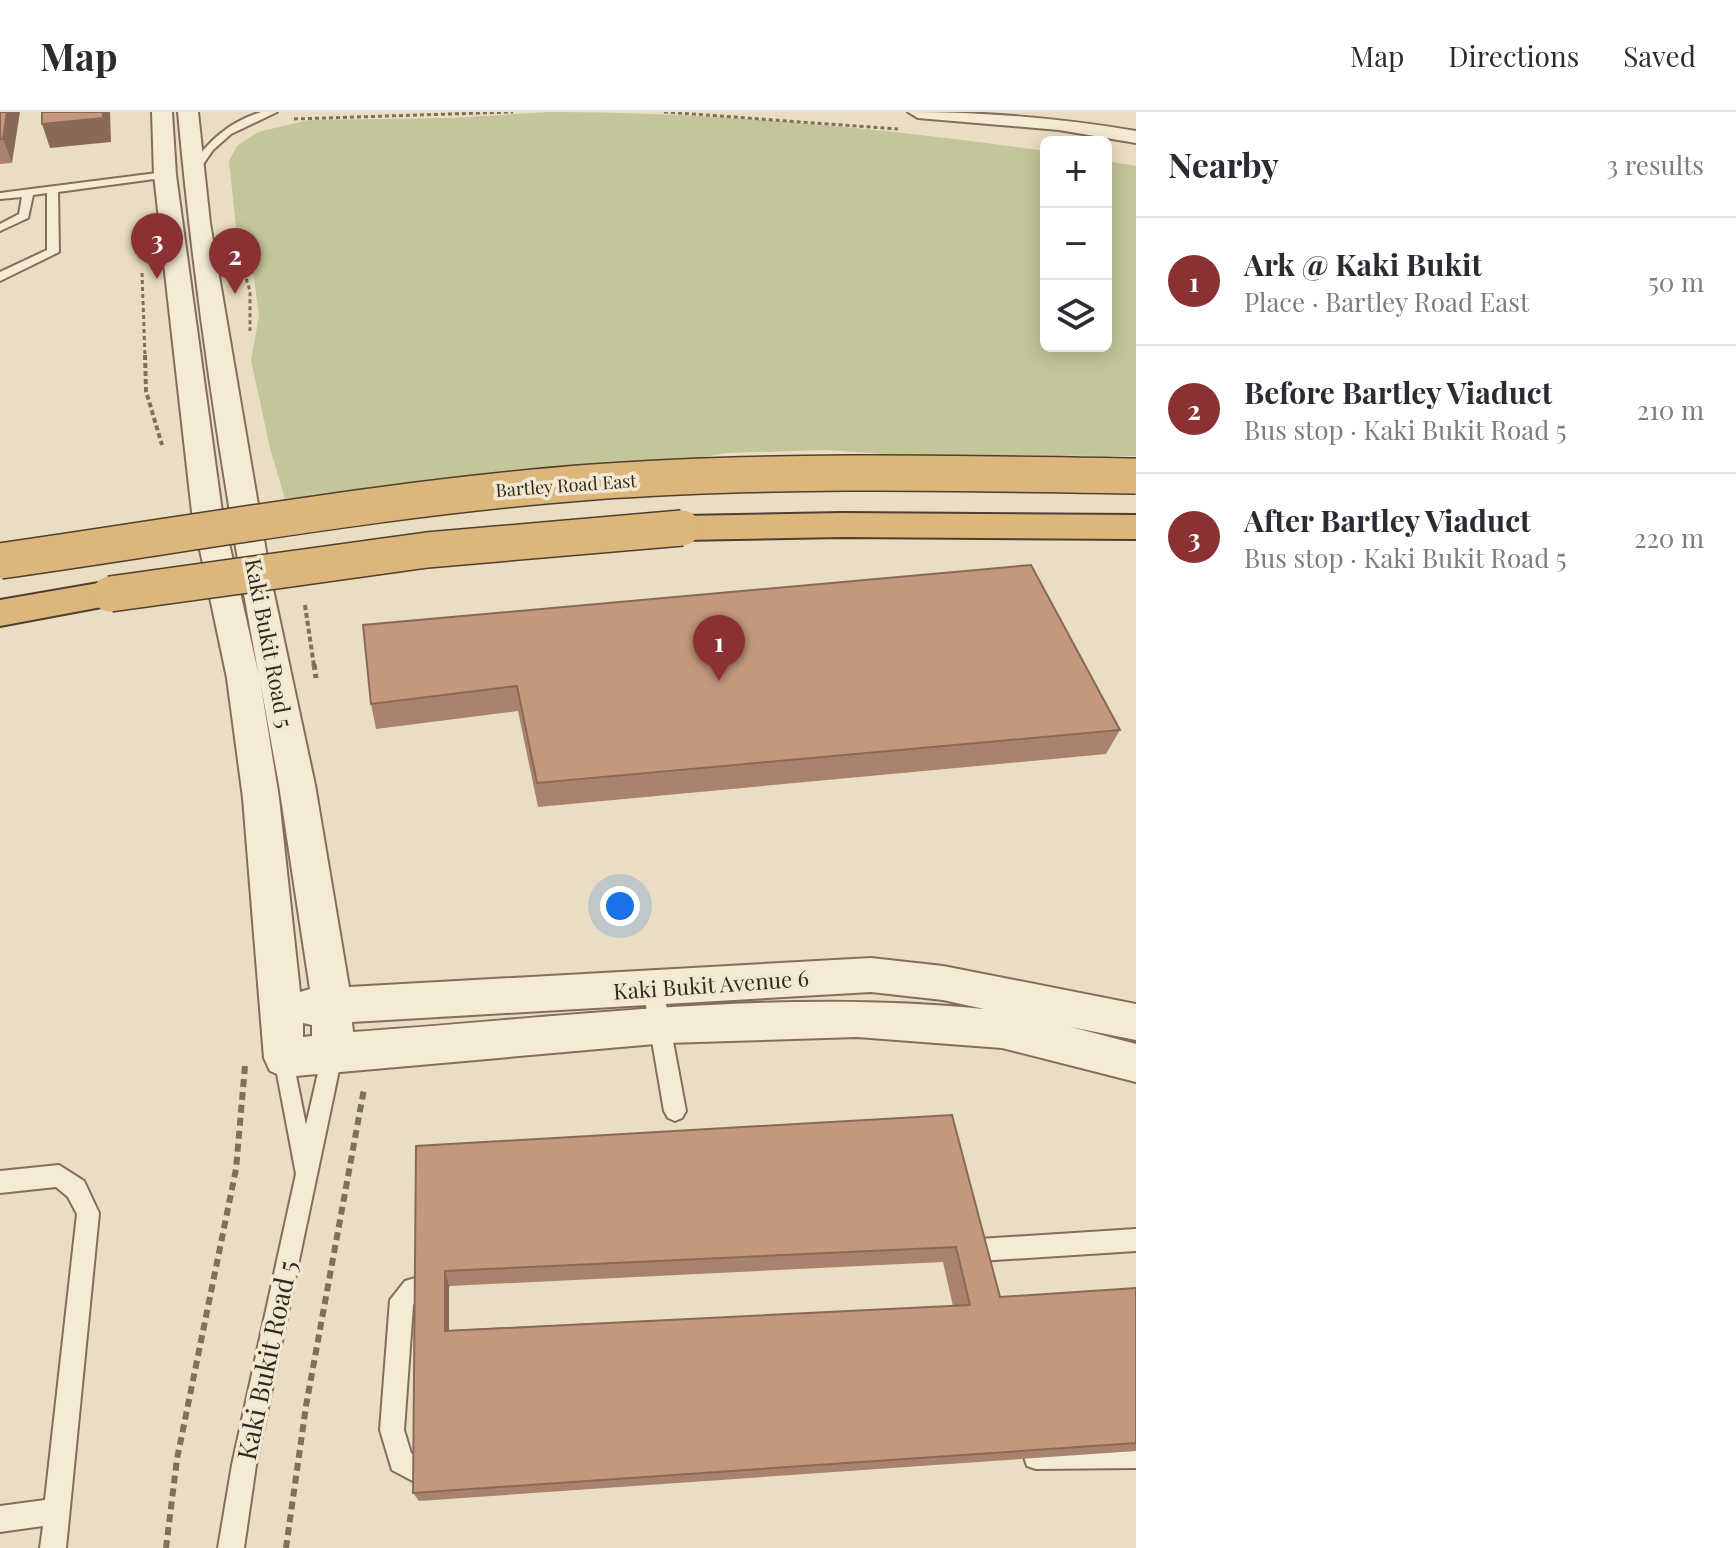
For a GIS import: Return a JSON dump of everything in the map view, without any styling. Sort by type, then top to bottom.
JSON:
[{"type":"highway","name":"Bartley Road East","points":[[0,561],[478,492],[594,482],[729,475],[914,472],[1136,476]]},
{"type":"highway","points":[[0,613],[110,594],[427,550],[682,528],[842,525],[1136,527]]},
{"type":"street","name":"Kaki Bukit Road 5","points":[[162,112],[199,223],[255,575],[297,785],[332,1006],[333,1051]]},
{"type":"street","name":"Kaki Bukit Road 5","points":[[188,112],[180,171],[207,512],[243,678],[261,798],[282,1009],[264,1060]]},
{"type":"street","points":[[918,112],[1059,124],[1136,137]]},
{"type":"street","points":[[966,117],[1063,136]]},
{"type":"street","points":[[1112,145],[1136,149]]},
{"type":"street","name":"Kaki Bukit Avenue 6","points":[[264,1060],[333,1051],[434,1047],[657,1006],[871,975],[943,983],[1136,1022]]},
{"type":"street","name":"Kaki Bukit Avenue 6","points":[[282,1009],[332,1006],[657,1006],[797,1019],[923,1021],[987,1027],[1136,1063]]},
{"type":"lane","points":[[0,196],[180,171],[225,131],[272,112]]},
{"type":"lane","points":[[0,277],[53,252],[52,189]]},
{"type":"lane","points":[[0,228],[24,216],[28,192]]},
{"type":"lane","points":[[657,1006],[675,1111]]},
{"type":"lane","name":"Kaki Bukit Road 5","points":[[231,1548],[244,1465],[304,1173],[333,1051]]},
{"type":"lane","name":"Kaki Bukit Road 5","points":[[264,1060],[304,1173]]},
{"type":"lane","points":[[0,1182],[59,1176],[76,1189],[88,1213],[53,1548]]},
{"type":"lane","points":[[944,1252],[1136,1240]]},
{"type":"lane","points":[[457,1474],[426,1475],[401,1461],[392,1430],[402,1300],[424,1284],[458,1281]]},
{"type":"lane","points":[[1010,1457],[1136,1456]]},
{"type":"lane","points":[[0,1519],[56,1511]]},
{"type":"path","points":[[286,121],[513,112]]},
{"type":"path","points":[[664,112],[905,130]]},
{"type":"path","points":[[142,267],[146,391],[163,448]]},
{"type":"path","points":[[166,1548],[177,1459],[236,1169],[264,1060]]},
{"type":"path","points":[[286,1548],[306,1406],[365,1080]]},
{"type":"green space","points":[[549,112],[673,115],[798,123],[1040,150],[1040,352],[1112,352],[1112,162],[1136,166],[1136,456],[901,455],[826,450],[726,453],[658,465],[476,477],[285,499],[270,448],[251,360],[259,316],[254,277],[237,236],[229,161],[237,146],[258,132],[309,120],[451,118]]},
{"type":"building","points":[[0,112],[7,112],[3,139],[0,139]]},
{"type":"building","points":[[42,112],[103,112],[103,118],[42,124]]},
{"type":"building","points":[[1031,565],[1120,730],[537,783],[517,686],[371,704],[363,625]]},
{"type":"building","points":[[952,1115],[1000,1297],[1136,1288],[1136,1443],[413,1493],[416,1146]],"holes":[[[956,1247],[970,1305],[445,1331],[445,1271]]]},
{"type":"place","name":"After Bartley Viaduct","points":[[157,279]]},
{"type":"place","name":"Before Bartley Viaduct","points":[[235,294]]},
{"type":"place","name":"Ark @ Kaki Bukit","points":[[719,681]]}]
